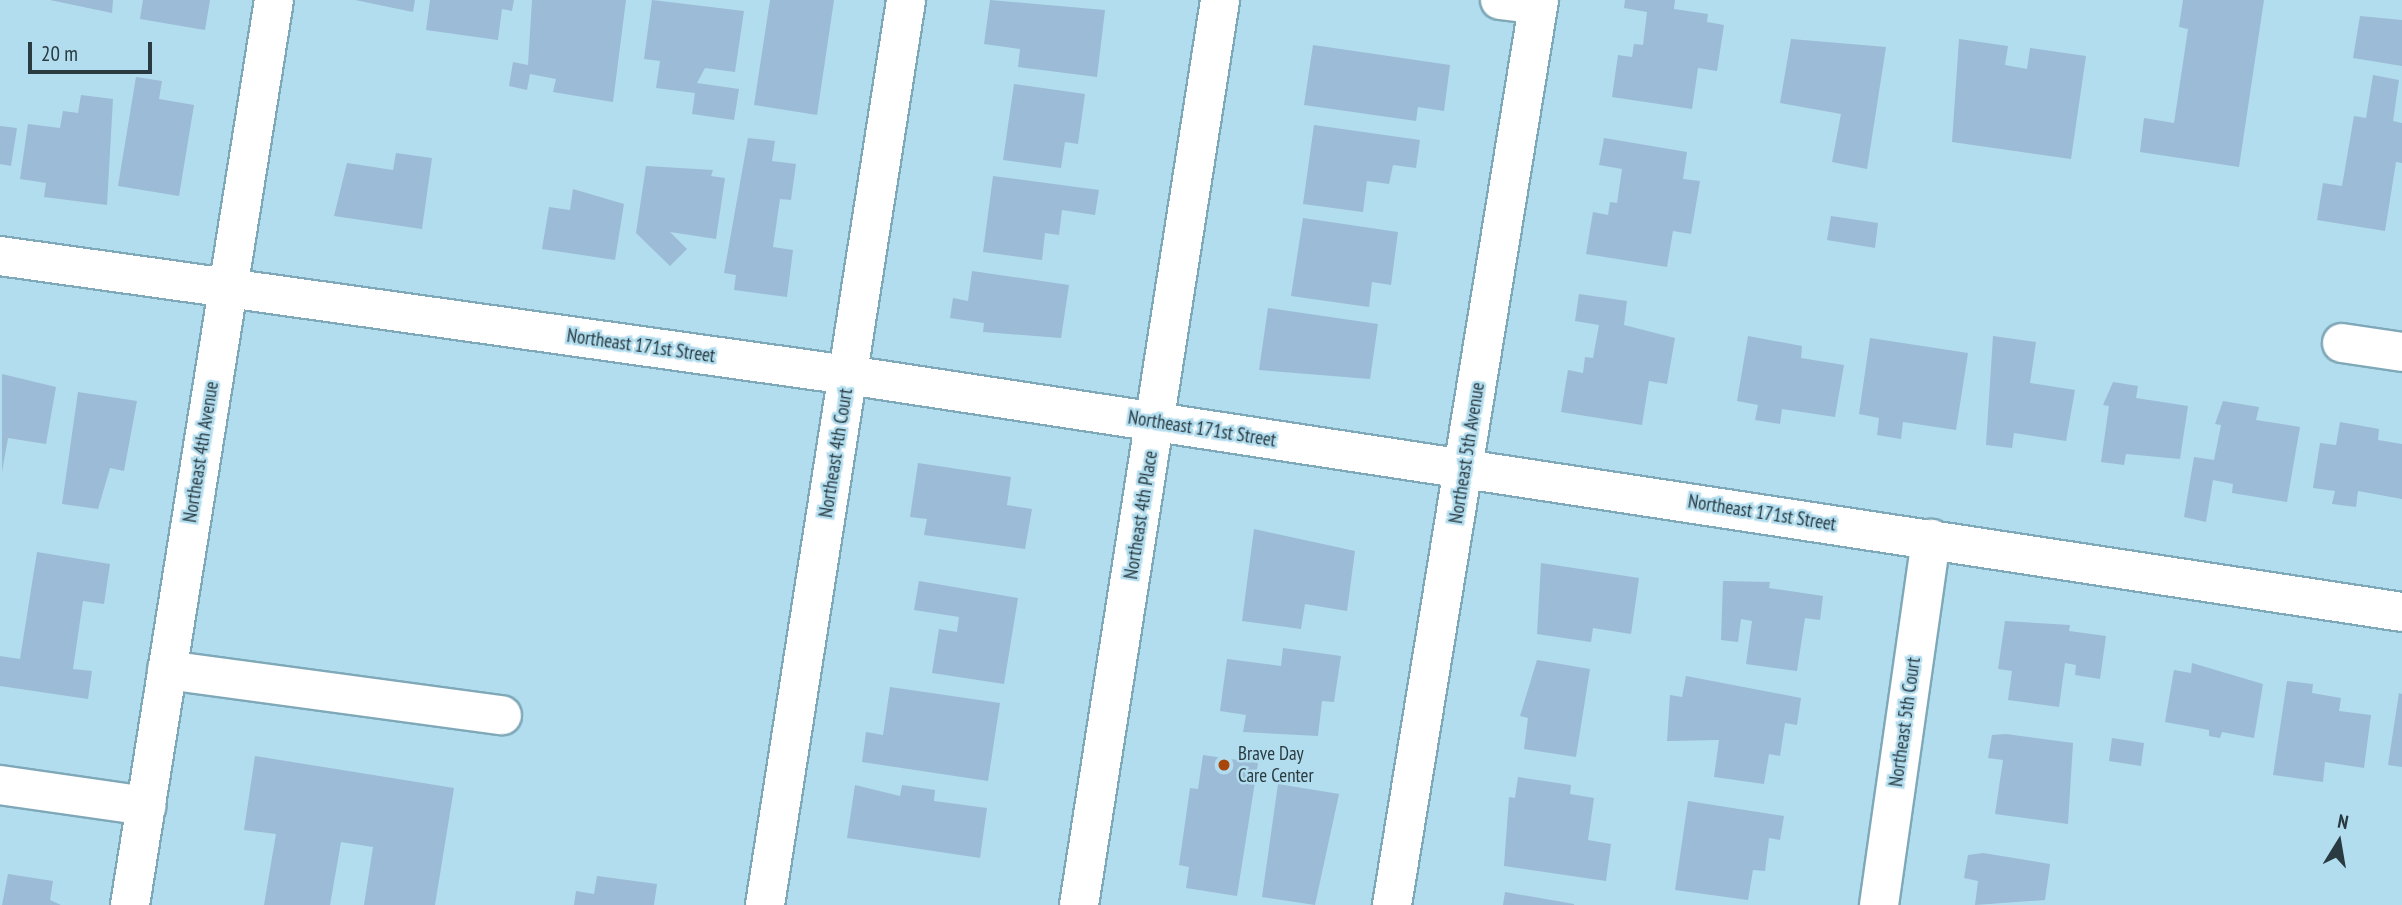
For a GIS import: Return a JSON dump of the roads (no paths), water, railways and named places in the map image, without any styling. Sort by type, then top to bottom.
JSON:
[{"type":"street","name":"Northeast 4th Avenue","points":[[130,905],[226,288],[274,0]]},
{"type":"street","name":"Northeast 4th Court","points":[[771,904],[906,0]]},
{"type":"street","name":"Northeast 4th Place","points":[[1079,905],[1220,0]]},
{"type":"street","points":[[1500,0],[1538,3]]},
{"type":"street","name":"Northeast 5th Avenue","points":[[1392,905],[1465,468],[1538,3]]},
{"type":"street","name":"Northeast 171st Street","points":[[0,256],[848,375],[2402,611]]},
{"type":"street","points":[[2342,343],[2402,352]]},
{"type":"street","name":"Northeast 5th Court","points":[[1879,905],[1930,539]]},
{"type":"street","points":[[167,670],[502,715]]},
{"type":"street","points":[[0,785],[146,806]]},
{"type":"place","name":"Brave Day Care Center","points":[[1224,765]]}]
